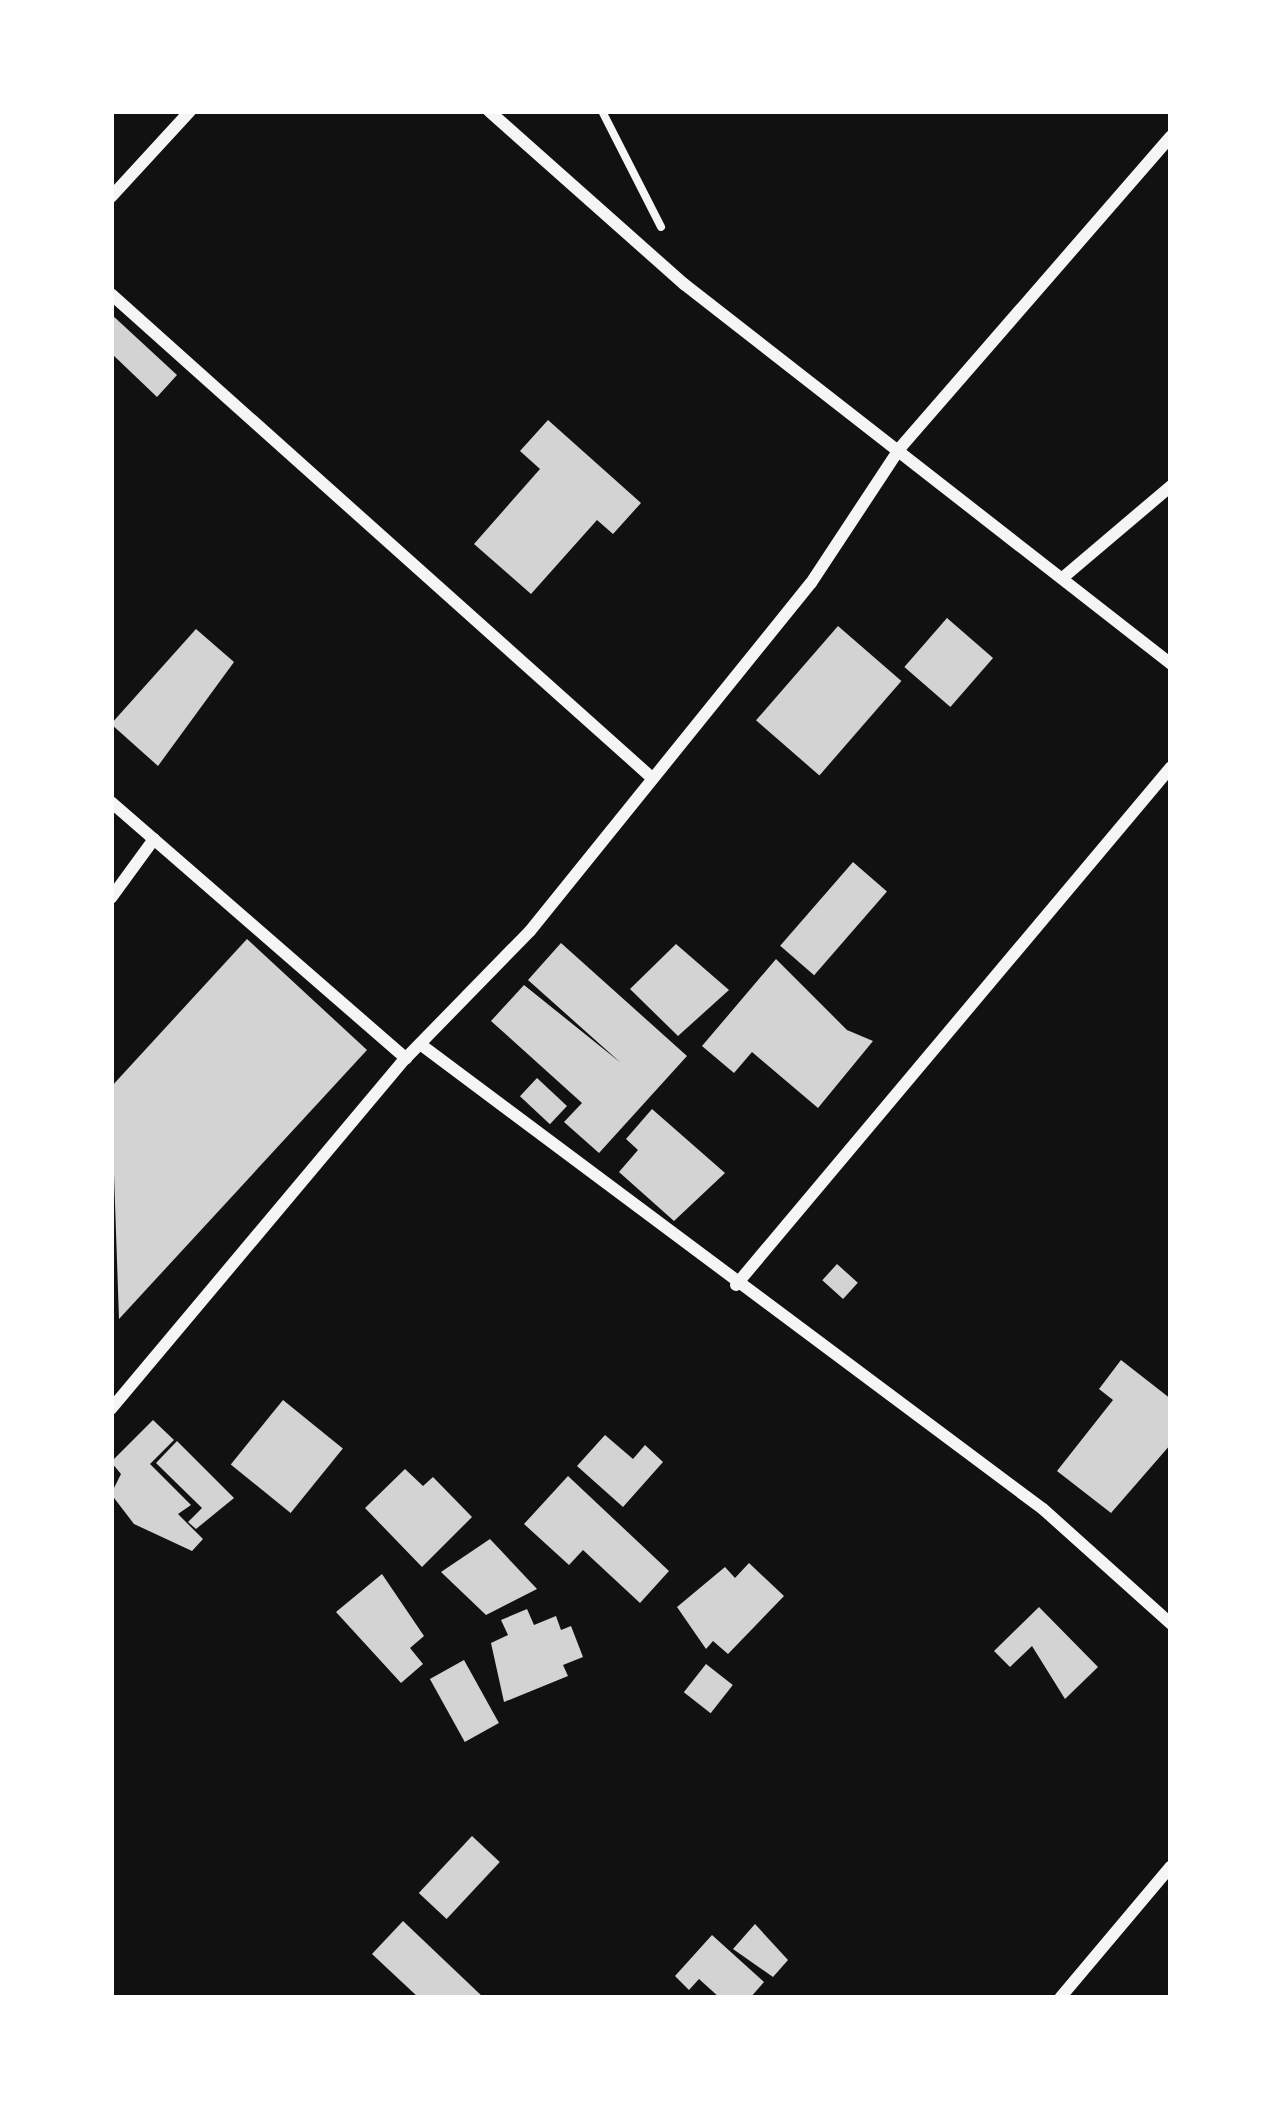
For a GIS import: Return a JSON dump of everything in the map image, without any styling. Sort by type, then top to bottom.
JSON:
[{"type":"street","points":[[111,197],[190,111]]},
{"type":"street","points":[[489,111],[684,284],[1066,575],[1171,664]]},
{"type":"street","points":[[111,1408],[406,1058],[530,931],[811,584],[900,448],[1171,136]]},
{"type":"street","points":[[111,294],[651,777]]},
{"type":"street","points":[[1066,575],[1171,486]]},
{"type":"street","points":[[736,1286],[1171,767]]},
{"type":"street","points":[[111,802],[406,1058]]},
{"type":"street","points":[[111,898],[154,839]]},
{"type":"street","points":[[420,1045],[736,1286],[1042,1510],[1171,1624]]},
{"type":"street","points":[[1060,1998],[1171,1866]]},
{"type":"path","points":[[602,111],[666,238]]},
{"type":"building","points":[[111,314],[177,375],[157,397],[111,353]]},
{"type":"building","points":[[548,420],[641,503],[613,534],[597,520],[531,594],[474,544],[540,469],[520,451]]},
{"type":"building","points":[[947,618],[993,658],[950,707],[904,667]]},
{"type":"building","points":[[838,626],[901,681],[819,775],[756,720]]},
{"type":"building","points":[[196,629],[234,662],[158,766],[111,724]]},
{"type":"building","points":[[853,862],[887,892],[814,975],[780,946]]},
{"type":"building","points":[[247,939],[367,1050],[119,1319],[111,1087]]},
{"type":"building","points":[[561,943],[687,1056],[599,1153],[564,1122],[582,1103],[491,1021],[524,985],[621,1063],[528,980]]},
{"type":"building","points":[[676,944],[729,990],[678,1036],[630,989]]},
{"type":"building","points":[[776,959],[847,1030],[873,1041],[818,1108],[752,1052],[734,1073],[702,1046]]},
{"type":"building","points":[[537,1078],[567,1106],[550,1124],[520,1096]]},
{"type":"building","points":[[652,1109],[725,1173],[674,1221],[619,1172],[638,1150],[626,1139]]},
{"type":"building","points":[[837,1264],[858,1283],[843,1299],[822,1280]]},
{"type":"building","points":[[1121,1360],[1171,1399],[1171,1444],[1111,1513],[1057,1471],[1113,1400],[1099,1389]]},
{"type":"building","points":[[283,1400],[343,1448],[291,1513],[231,1465]]},
{"type":"building","points":[[153,1420],[174,1440],[150,1464],[191,1505],[178,1514],[203,1539],[192,1551],[134,1524],[111,1494],[121,1474],[111,1462]]},
{"type":"building","points":[[605,1435],[633,1459],[645,1445],[663,1462],[623,1507],[577,1466]]},
{"type":"building","points":[[177,1441],[234,1498],[196,1529],[188,1522],[202,1508],[156,1463]]},
{"type":"building","points":[[405,1469],[423,1486],[433,1477],[472,1517],[422,1567],[365,1508]]},
{"type":"building","points":[[568,1476],[669,1571],[640,1603],[583,1550],[569,1565],[524,1524]]},
{"type":"building","points":[[490,1539],[537,1589],[486,1615],[441,1572]]},
{"type":"building","points":[[749,1563],[784,1596],[728,1654],[713,1641],[706,1649],[677,1607],[725,1567],[735,1578]]},
{"type":"building","points":[[382,1574],[424,1636],[410,1648],[423,1664],[401,1683],[336,1612]]},
{"type":"building","points":[[1039,1607],[1098,1667],[1065,1699],[1032,1646],[1010,1667],[994,1651]]},
{"type":"building","points":[[527,1609],[534,1625],[556,1616],[561,1630],[571,1626],[583,1657],[563,1665],[568,1676],[504,1702],[491,1643],[508,1635],[501,1620]]},
{"type":"building","points":[[464,1660],[499,1723],[465,1742],[430,1679]]},
{"type":"building","points":[[706,1664],[733,1685],[711,1713],[684,1692]]},
{"type":"building","points":[[472,1836],[500,1862],[447,1919],[419,1893]]},
{"type":"building","points":[[403,1921],[484,1998],[419,1998],[372,1954]]},
{"type":"building","points":[[755,1924],[788,1960],[773,1977],[733,1949]]},
{"type":"building","points":[[712,1935],[764,1982],[750,1998],[720,1998],[699,1979],[689,1990],[675,1976]]}]
